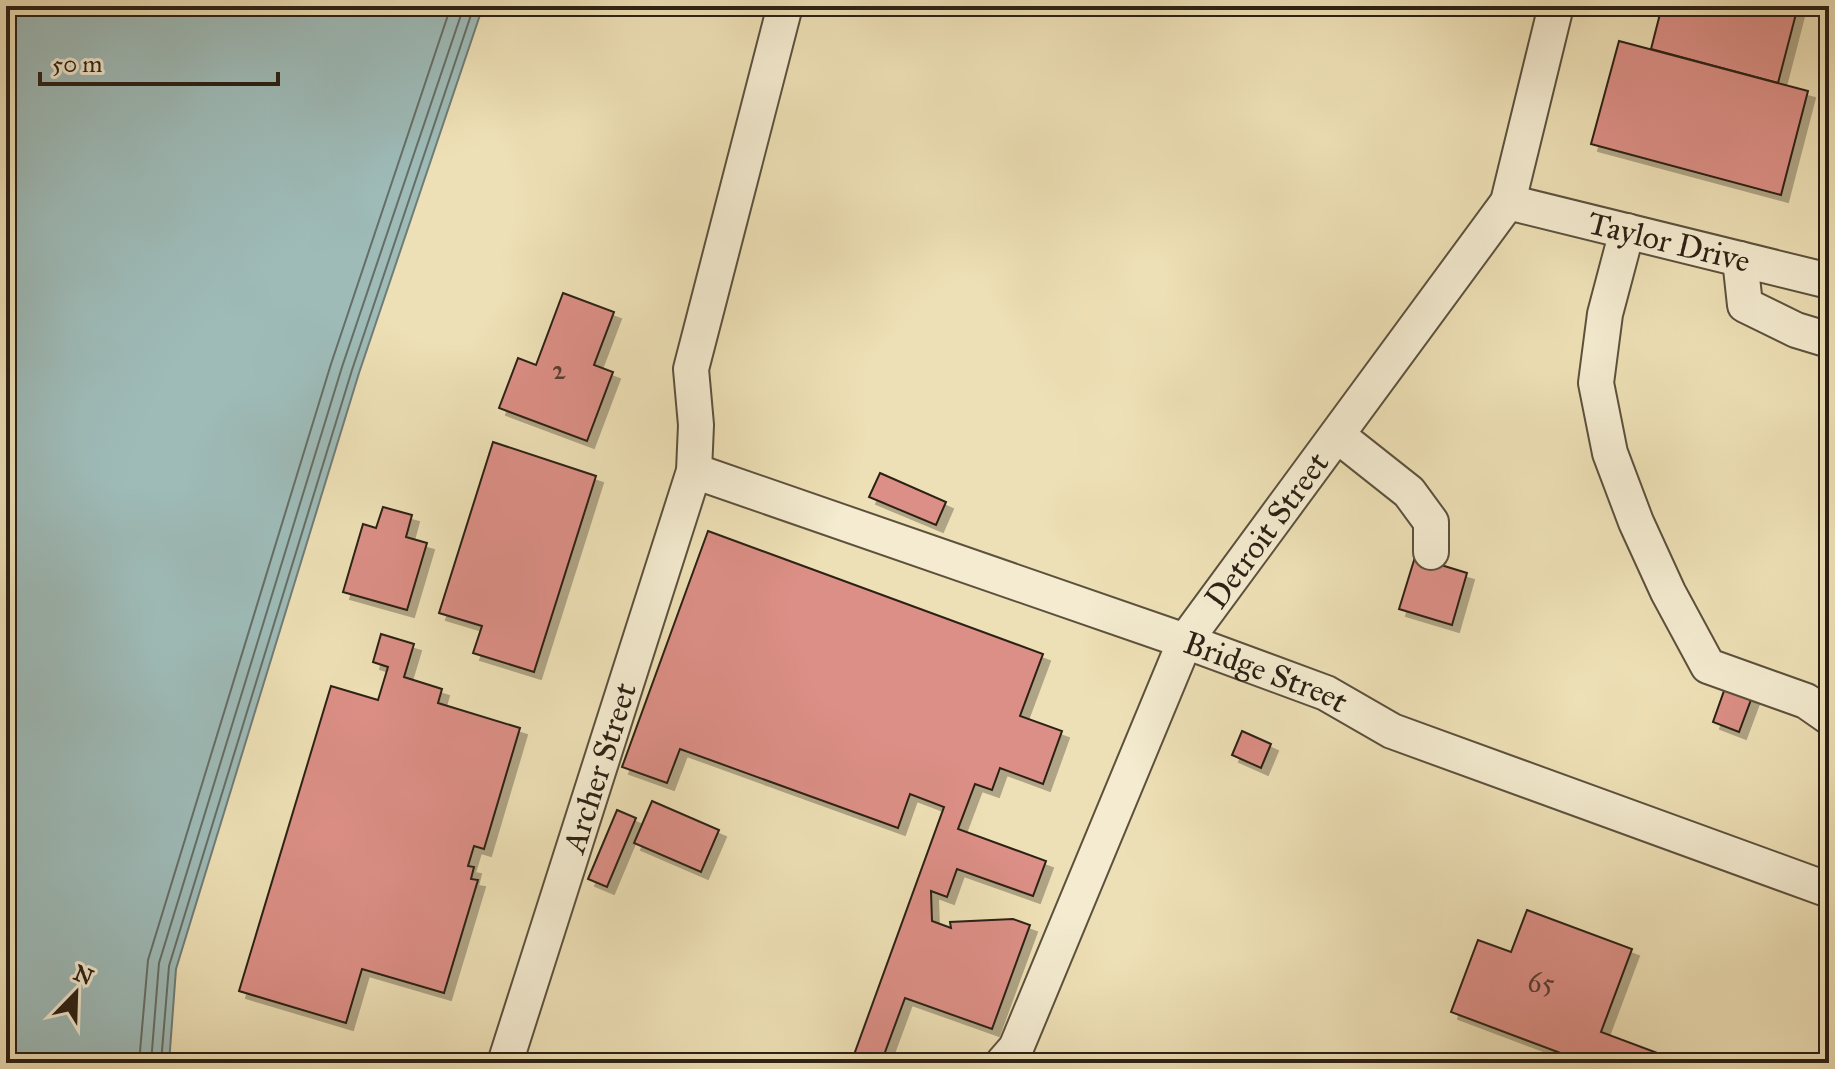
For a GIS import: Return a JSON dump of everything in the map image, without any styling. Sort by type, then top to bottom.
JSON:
[{"type":"street","name":"Archer Street","points":[[505,1063],[694,471],[696,425],[691,369],[785,6]]},
{"type":"street","points":[[1508,202],[1556,6]]},
{"type":"street","name":"Taylor Drive","points":[[1508,202],[1829,281]]},
{"type":"street","name":"Detroit Street","points":[[1003,1063],[1016,1048],[1185,641],[1508,202]]},
{"type":"street","points":[[1627,231],[1605,314],[1596,383],[1610,453],[1636,522],[1668,592],[1708,666],[1806,701],[1829,717]]},
{"type":"street","points":[[1740,259],[1745,305],[1796,330],[1829,340]]},
{"type":"street","points":[[1337,435],[1409,492],[1431,522],[1431,552]]},
{"type":"street","name":"Bridge Street","points":[[694,471],[1326,693],[1392,731],[1829,890]]},
{"type":"water","points":[[6,6],[483,6],[359,373],[176,969],[169,1063],[6,1063]]},
{"type":"building","points":[[1662,6],[1798,6],[1778,83],[1651,49]]},
{"type":"building","points":[[1619,41],[1808,91],[1781,195],[1591,144]]},
{"type":"building","points":[[563,293],[614,312],[594,365],[613,372],[587,441],[499,408],[518,358],[536,365]]},
{"type":"building","points":[[493,442],[596,476],[534,672],[473,653],[482,626],[439,613]]},
{"type":"building","points":[[880,473],[946,502],[936,525],[869,497]]},
{"type":"building","points":[[383,507],[412,515],[406,537],[427,543],[407,610],[343,592],[363,524],[376,528]]},
{"type":"building","points":[[708,531],[1043,654],[1020,716],[1062,731],[1043,784],[1000,768],[992,790],[975,784],[958,829],[1046,861],[1033,896],[957,869],[947,897],[931,891],[932,921],[951,928],[950,922],[1013,919],[1030,925],[992,1029],[905,998],[881,1063],[851,1063],[944,807],[910,794],[898,828],[680,749],[667,783],[622,767]]},
{"type":"building","points":[[1415,557],[1467,573],[1452,625],[1399,609]]},
{"type":"building","points":[[381,634],[414,644],[404,677],[442,689],[438,703],[520,728],[484,849],[474,846],[468,866],[474,867],[471,879],[478,880],[444,993],[362,969],[346,1023],[239,991],[331,686],[378,700],[388,667],[373,662]]},
{"type":"building","points":[[1725,688],[1752,697],[1739,732],[1713,722]]},
{"type":"building","points":[[1242,731],[1271,744],[1261,768],[1232,755]]},
{"type":"building","points":[[652,801],[719,830],[701,872],[634,843]]},
{"type":"building","points":[[617,810],[636,818],[607,887],[588,879]]},
{"type":"building","points":[[1527,910],[1632,949],[1601,1032],[1684,1063],[1587,1063],[1451,1012],[1478,940],[1511,952]]}]
